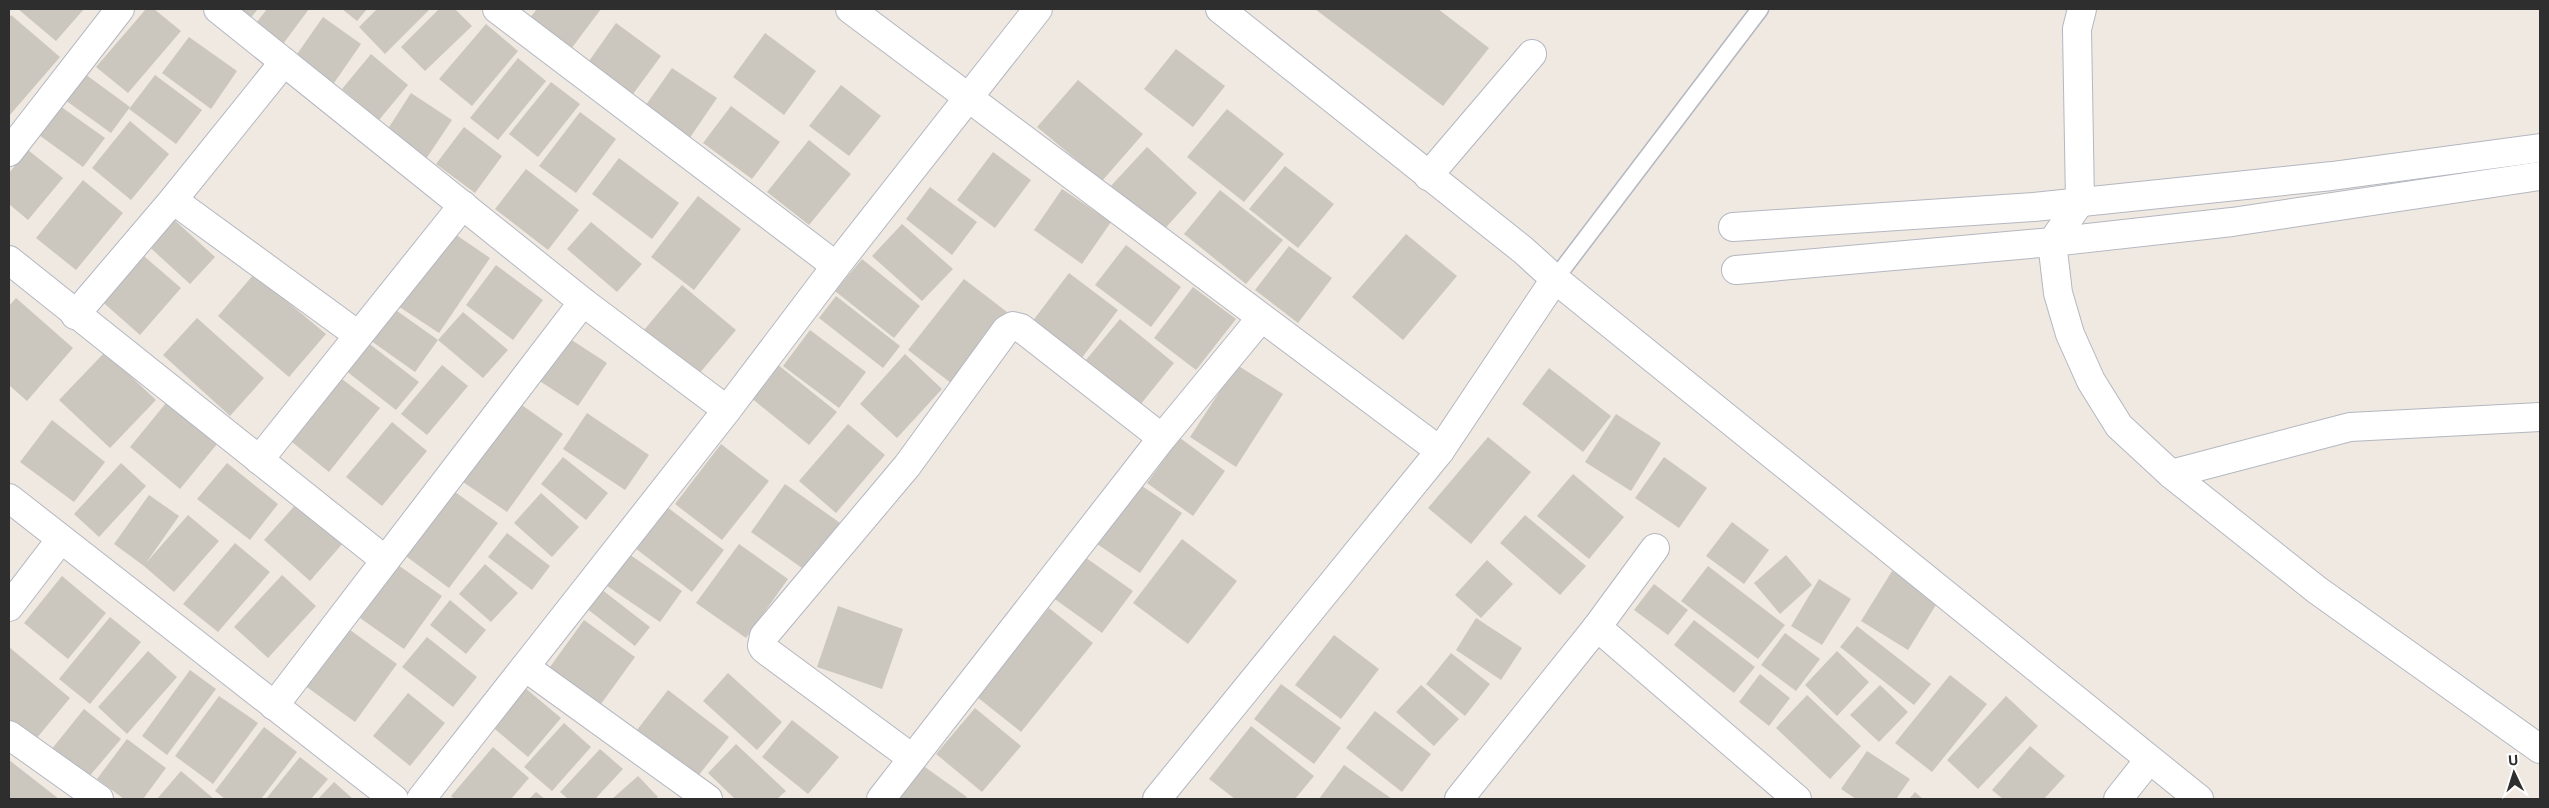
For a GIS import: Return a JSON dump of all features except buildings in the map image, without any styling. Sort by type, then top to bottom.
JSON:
[{"type":"street","points":[[9,152],[120,9]]},
{"type":"street","points":[[218,9],[583,302],[727,410]]},
{"type":"street","points":[[497,9],[836,266]]},
{"type":"street","points":[[850,9],[1440,451]]},
{"type":"street","points":[[421,799],[727,410],[836,266],[1038,9]]},
{"type":"street","points":[[1220,9],[1428,176],[1524,250],[1555,279],[2199,799]]},
{"type":"street","points":[[2082,9],[2077,29],[2080,202],[2052,242],[2058,293],[2070,334],[2091,382],[2119,426],[2171,474],[2316,590],[2540,749]]},
{"type":"street","points":[[1428,176],[1532,54]]},
{"type":"street","points":[[75,315],[173,200],[284,62]]},
{"type":"street","points":[[1733,227],[2080,202],[2332,176],[2540,148]]},
{"type":"street","points":[[1736,270],[2052,242],[2232,222],[2540,176]]},
{"type":"street","points":[[173,200],[358,335]]},
{"type":"street","points":[[260,460],[463,205]]},
{"type":"street","points":[[9,260],[75,315],[385,560]]},
{"type":"street","points":[[1156,799],[1440,451],[1555,279]]},
{"type":"street","points":[[274,706],[583,302]]},
{"type":"street","points":[[881,799],[1162,438],[1261,318]]},
{"type":"street","points":[[912,758],[764,649],[762,646],[764,636],[907,466],[1006,330],[1013,326],[1021,328],[1162,438]]},
{"type":"street","points":[[2171,474],[2350,427],[2540,417]]},
{"type":"street","points":[[9,498],[394,799]]},
{"type":"street","points":[[9,607],[61,539]]},
{"type":"street","points":[[1460,799],[1597,627],[1655,548]]},
{"type":"street","points":[[1597,627],[1797,799]]},
{"type":"street","points":[[525,667],[708,799]]},
{"type":"street","points":[[9,735],[98,799]]},
{"type":"street","points":[[2118,799],[2149,760]]},
{"type":"lane","points":[[1555,279],[1760,9]]}]
